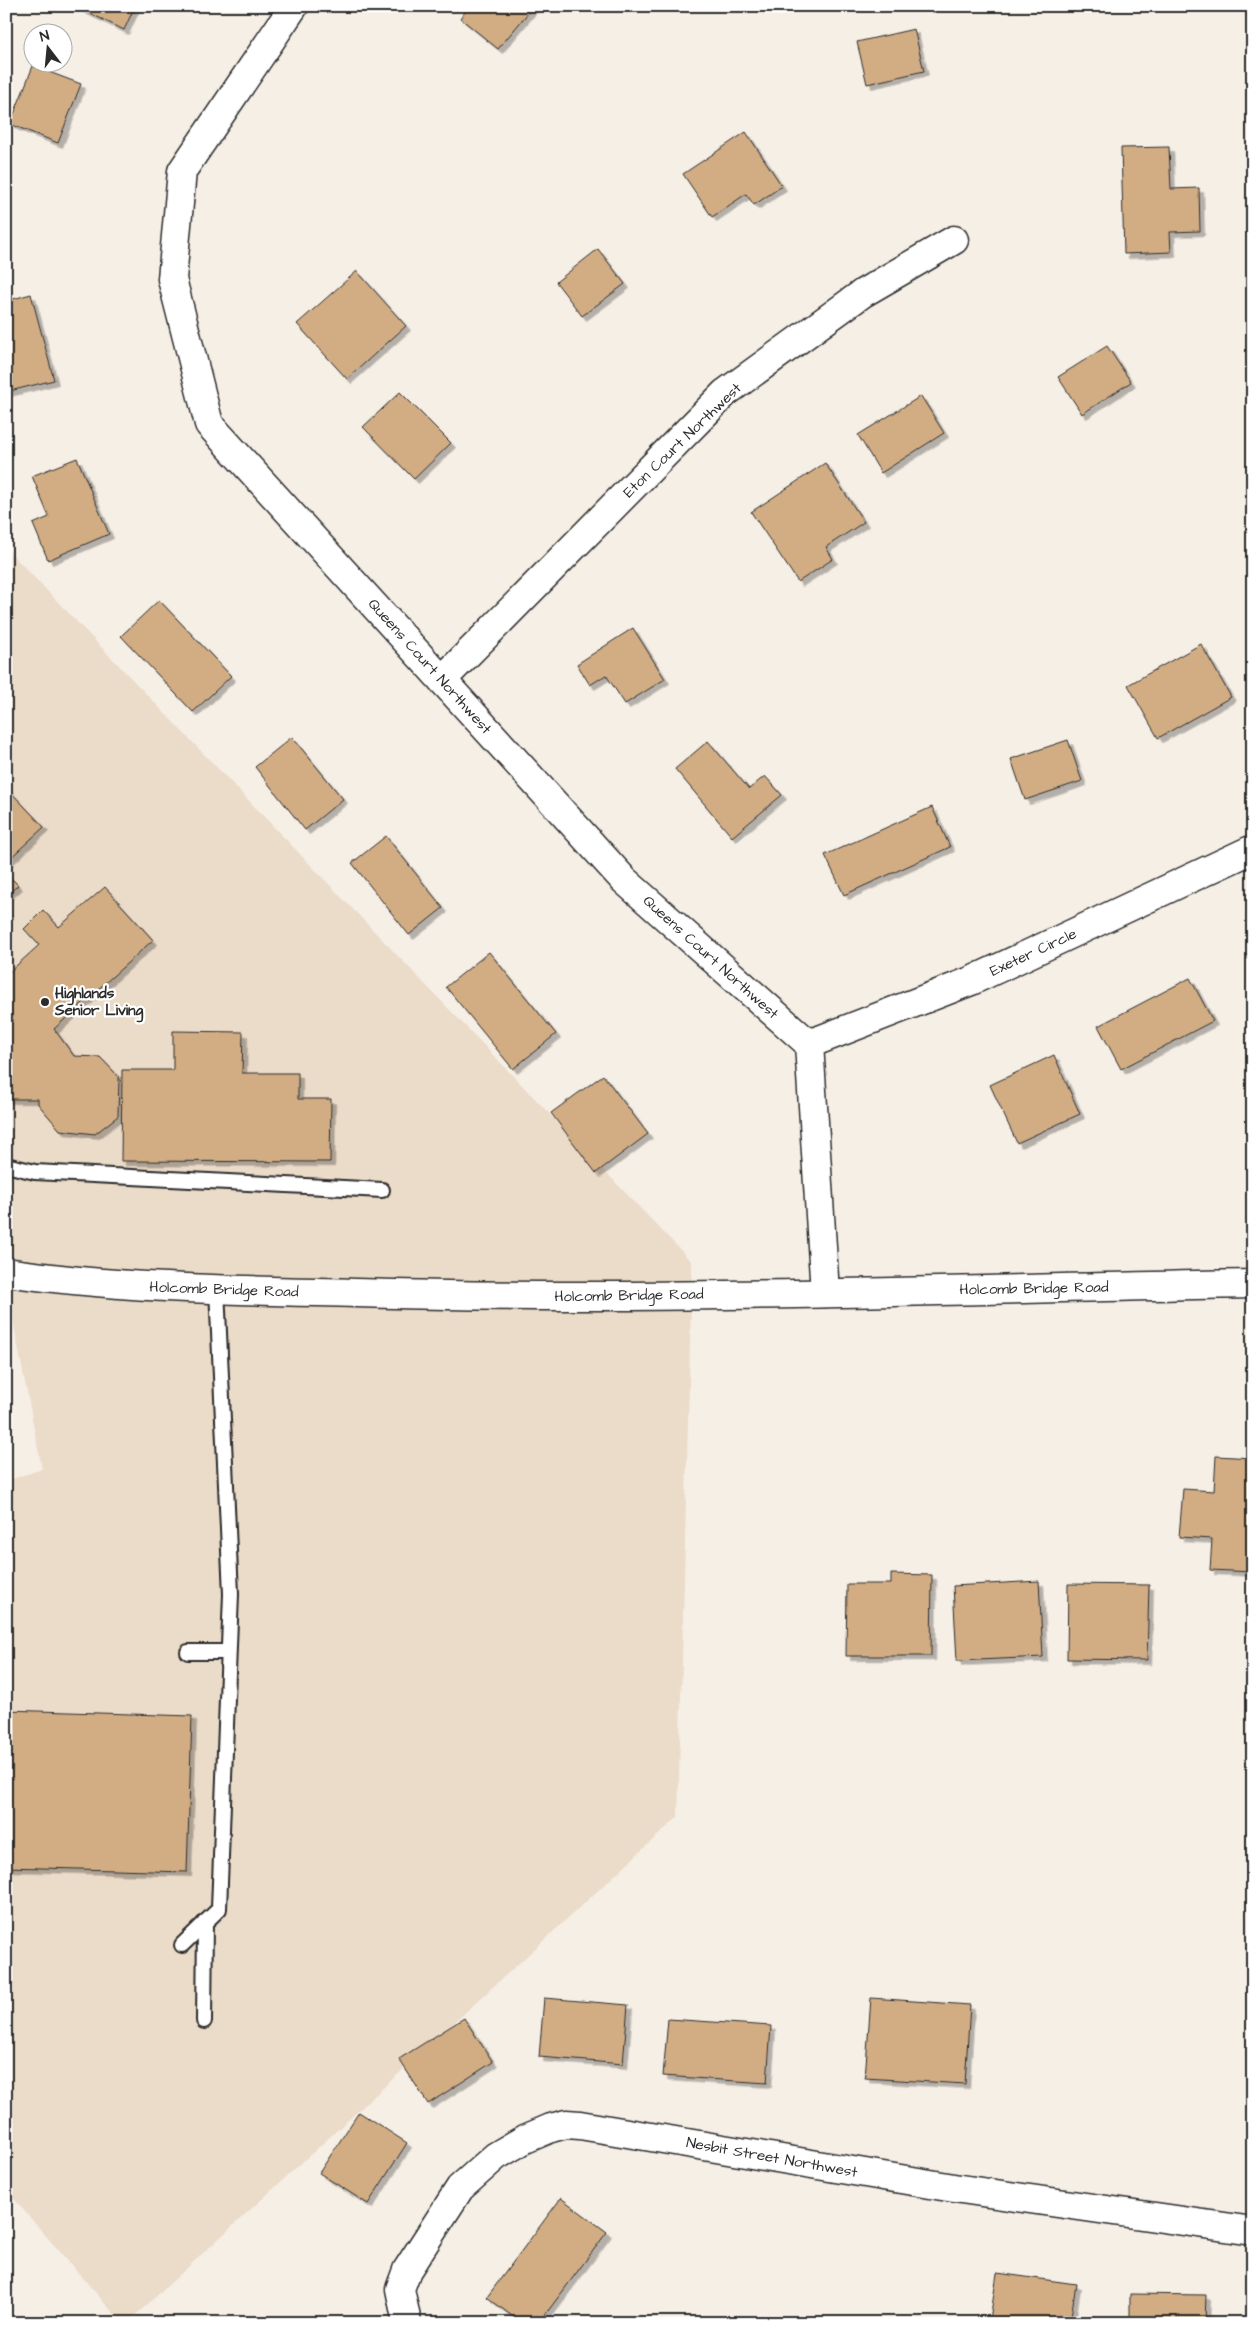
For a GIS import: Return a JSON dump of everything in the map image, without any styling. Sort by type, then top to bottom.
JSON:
[{"type":"street","name":"Queens Court Northwest","points":[[294,6],[182,171],[172,279],[209,424],[624,880],[809,1044]]},
{"type":"street","name":"Eton Court Northwest","points":[[442,680],[725,393],[863,293],[954,240]]},
{"type":"street","name":"Exeter Circle","points":[[809,1044],[971,981],[1253,849]]},
{"type":"street","points":[[809,1044],[825,1293]]},
{"type":"street","name":"Holcomb Bridge Road","points":[[6,1272],[77,1282],[217,1289],[489,1297],[825,1293],[1253,1284]]},
{"type":"street","name":"Nesbit Street Northwest","points":[[407,2323],[400,2288],[407,2270],[460,2188],[496,2156],[525,2139],[566,2124],[954,2188],[1253,2231]]},
{"type":"lane","points":[[6,1165],[35,1172],[382,1190]]},
{"type":"lane","points":[[182,1945],[219,1909],[231,1594],[217,1289]]},
{"type":"lane","points":[[188,1652],[228,1652]]},
{"type":"lane","points":[[204,2021],[205,1922]]},
{"type":"shaded area","points":[[6,548],[692,1262],[678,1817],[127,2323],[122,2323],[6,2190],[6,1481],[42,1469],[6,1285]]},
{"type":"building","points":[[75,6],[135,6],[124,30]]},
{"type":"building","points":[[470,6],[534,6],[498,49],[460,18]]},
{"type":"building","points":[[914,29],[924,71],[867,84],[857,42]]},
{"type":"building","points":[[31,72],[49,72],[81,84],[58,143],[10,124]]},
{"type":"building","points":[[746,132],[782,186],[754,205],[746,194],[712,217],[683,174]]},
{"type":"building","points":[[1169,147],[1171,189],[1199,188],[1200,231],[1170,232],[1171,252],[1124,254],[1121,148]]},
{"type":"building","points":[[598,249],[625,284],[582,316],[556,282]]},
{"type":"building","points":[[357,271],[406,326],[347,379],[297,324]]},
{"type":"building","points":[[31,294],[54,380],[6,392],[6,301]]},
{"type":"building","points":[[1107,346],[1131,382],[1082,414],[1058,377]]},
{"type":"building","points":[[400,392],[451,443],[414,479],[363,427]]},
{"type":"building","points":[[921,396],[944,433],[881,473],[858,435]]},
{"type":"building","points":[[77,458],[109,534],[48,560],[33,524],[49,517],[32,476]]},
{"type":"building","points":[[825,463],[864,522],[826,547],[833,559],[798,582],[751,512]]},
{"type":"building","points":[[159,600],[231,676],[193,712],[121,636]]},
{"type":"building","points":[[633,628],[665,679],[625,704],[606,675],[590,685],[577,664]]},
{"type":"building","points":[[1201,644],[1231,697],[1158,738],[1128,685]]},
{"type":"building","points":[[292,737],[343,799],[305,830],[255,767]]},
{"type":"building","points":[[1068,740],[1082,781],[1025,800],[1011,759]]},
{"type":"building","points":[[708,741],[749,789],[765,776],[782,795],[732,837],[675,769]]},
{"type":"building","points":[[6,787],[44,827],[6,862]]},
{"type":"building","points":[[932,807],[950,847],[844,895],[825,855]]},
{"type":"building","points":[[386,836],[443,908],[409,935],[352,863]]},
{"type":"building","points":[[6,873],[18,885],[6,896]]},
{"type":"building","name":"Highlands Senior Living","points":[[105,887],[153,940],[54,1029],[74,1056],[100,1057],[119,1077],[118,1116],[95,1134],[60,1130],[38,1104],[38,1099],[6,1099],[6,975],[39,945],[24,929],[43,910],[59,927]]},
{"type":"building","points":[[489,952],[556,1034],[513,1069],[446,987]]},
{"type":"building","points":[[1190,978],[1213,1021],[1121,1069],[1098,1026]]},
{"type":"building","points":[[173,1031],[243,1032],[242,1073],[298,1073],[298,1099],[331,1099],[330,1162],[121,1161],[122,1070],[173,1070]]},
{"type":"building","points":[[1054,1055],[1080,1114],[1017,1143],[990,1085]]},
{"type":"building","points":[[603,1075],[648,1134],[596,1173],[551,1113]]},
{"type":"building","points":[[1216,1456],[1253,1458],[1253,1572],[1210,1570],[1212,1539],[1179,1537],[1183,1489],[1214,1491]]},
{"type":"building","points":[[891,1574],[932,1575],[931,1656],[846,1656],[847,1584],[891,1584]]},
{"type":"building","points":[[1039,1581],[1043,1657],[957,1661],[953,1586]]},
{"type":"building","points":[[1068,1584],[1149,1585],[1147,1660],[1067,1659]]},
{"type":"building","points":[[6,1710],[192,1716],[187,1872],[6,1867]]},
{"type":"building","points":[[544,1998],[628,2005],[623,2064],[539,2057]]},
{"type":"building","points":[[871,1998],[970,2005],[965,2084],[865,2078]]},
{"type":"building","points":[[464,2018],[493,2062],[428,2104],[399,2059]]},
{"type":"building","points":[[668,2019],[771,2026],[767,2083],[663,2076]]},
{"type":"building","points":[[359,2112],[407,2143],[368,2204],[319,2173]]},
{"type":"building","points":[[561,2198],[607,2232],[539,2323],[521,2323],[487,2297]]},
{"type":"building","points":[[997,2273],[1076,2284],[1070,2323],[1011,2323],[990,2320]]},
{"type":"building","points":[[1130,2294],[1206,2295],[1205,2323],[1130,2323]]},
{"type":"place","name":"Highlands Senior Living","points":[[45,1002]]}]
